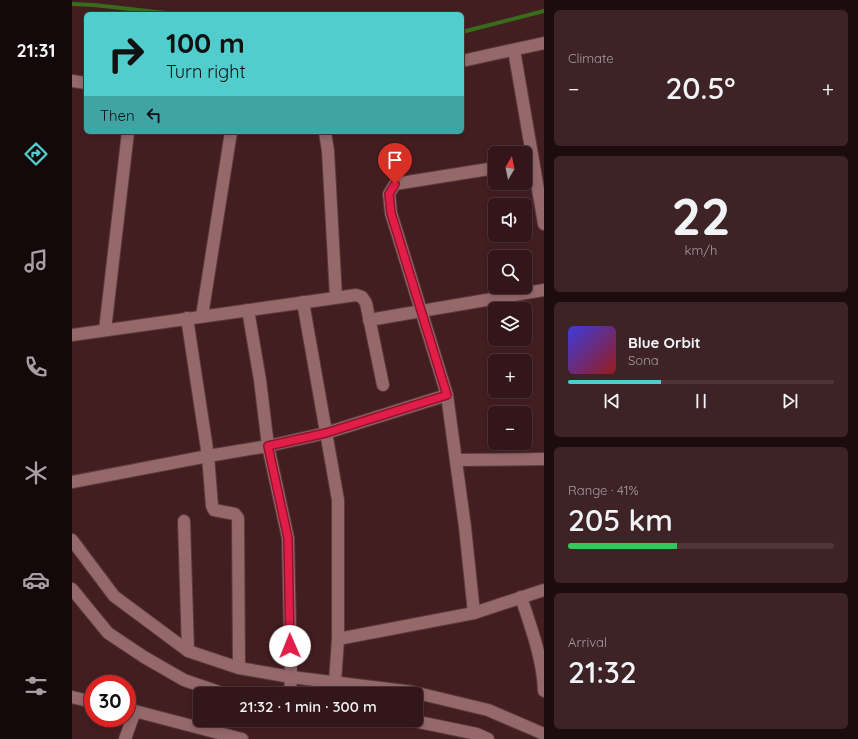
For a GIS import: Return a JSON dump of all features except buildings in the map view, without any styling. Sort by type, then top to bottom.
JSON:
[{"type":"street","points":[[464,61],[544,44]]},
{"type":"street","points":[[514,50],[527,146]]},
{"type":"street","points":[[72,81],[84,83]]},
{"type":"street","points":[[105,330],[128,134]]},
{"type":"street","points":[[202,316],[231,134]]},
{"type":"street","points":[[325,134],[328,151],[336,297]]},
{"type":"street","points":[[474,613],[465,526],[447,395],[391,213],[389,194],[395,184],[488,169]]},
{"type":"street","points":[[532,175],[544,224]]},
{"type":"street","points":[[369,320],[544,290]]},
{"type":"street","points":[[72,335],[356,295],[362,297],[366,303],[384,385]]},
{"type":"street","points":[[303,302],[338,500],[338,639],[335,682]]},
{"type":"street","points":[[248,310],[260,380],[268,446],[288,538],[290,687]]},
{"type":"street","points":[[187,318],[208,456],[212,506],[214,510],[235,514],[238,518],[239,668]]},
{"type":"street","points":[[72,482],[268,446],[326,433],[447,395]]},
{"type":"street","points":[[456,460],[544,459]]},
{"type":"street","points":[[184,521],[188,650]]},
{"type":"street","points":[[72,540],[114,596],[188,650],[239,668],[291,677],[413,692],[488,710],[544,734]]},
{"type":"street","points":[[72,589],[108,633],[144,657],[184,680],[204,687]]},
{"type":"street","points":[[338,639],[474,613],[544,590]]},
{"type":"street","points":[[521,597],[535,640],[543,674],[544,691]]},
{"type":"street","points":[[72,697],[84,700]]},
{"type":"street","points":[[136,711],[242,739]]},
{"type":"street","points":[[423,723],[477,734],[488,739]]},
{"type":"street","points":[[125,739],[127,727]]},
{"type":"waterway","points":[[72,4],[157,12]]},
{"type":"waterway","points":[[464,31],[544,11]]},
{"type":"route","points":[[290,646],[288,538],[268,446],[326,433],[447,395],[391,213],[389,194],[395,184]]}]
